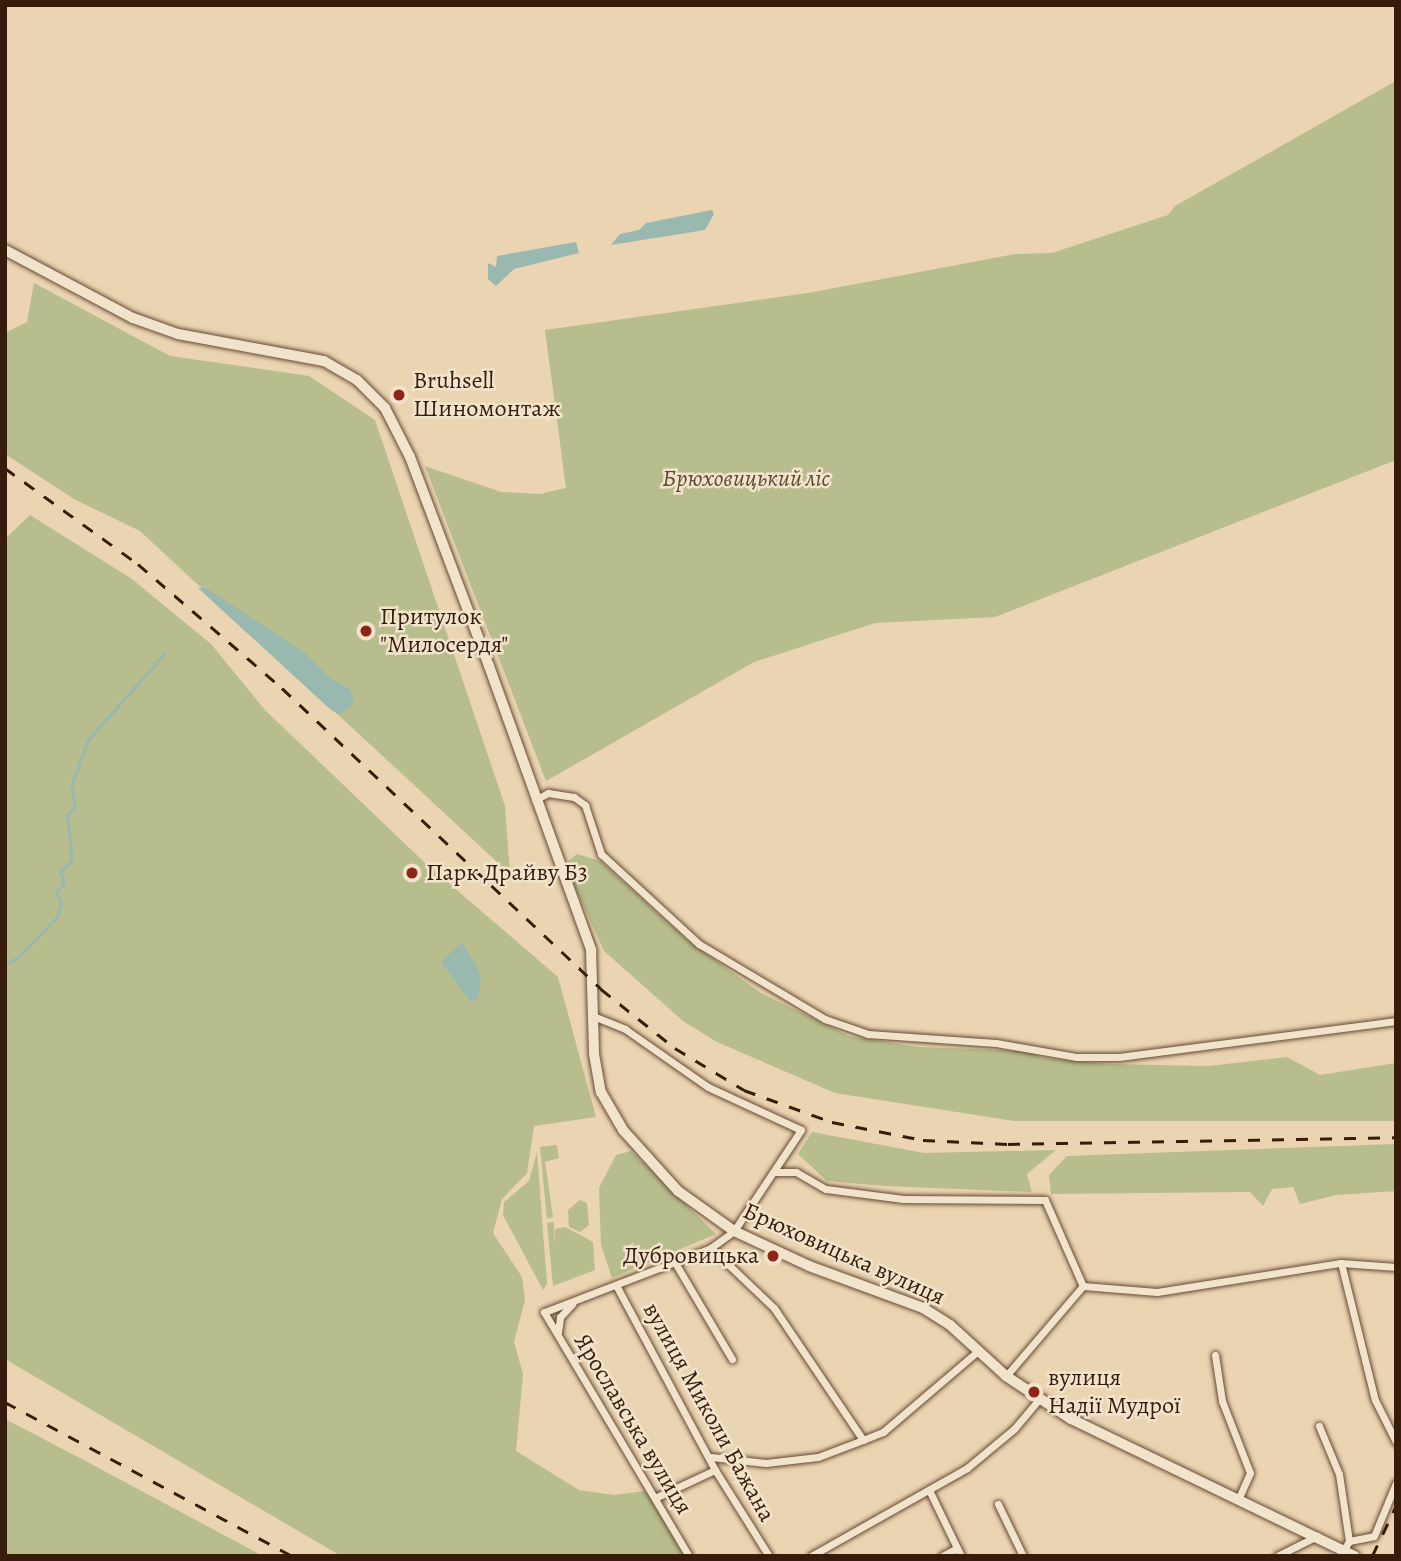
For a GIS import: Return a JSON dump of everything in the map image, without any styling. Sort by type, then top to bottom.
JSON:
[{"type":"main road","name":"Брюховицька вулиця","points":[[5,250],[133,318],[167,330],[324,361],[356,380],[381,402],[410,457],[591,950],[596,1073],[613,1117],[678,1191],[734,1231],[809,1266],[923,1308],[1038,1400],[1239,1498],[1347,1545],[1355,1556]]},
{"type":"street","points":[[535,800],[548,793],[574,797],[585,805],[601,854],[699,944],[825,1019],[868,1034],[996,1043],[1076,1057],[1119,1057],[1396,1021]]},
{"type":"street","points":[[558,1336],[560,1317],[574,1302],[711,1248],[734,1231],[741,1215],[775,1172],[799,1128],[708,1087],[625,1030],[593,1016]]},
{"type":"street","points":[[775,1172],[796,1172],[826,1189],[903,1199],[1045,1200],[1083,1286]]},
{"type":"street","points":[[711,1248],[774,1308],[863,1440]]},
{"type":"street","points":[[674,1261],[732,1359]]},
{"type":"street","points":[[1083,1286],[1157,1292],[1341,1263],[1396,1267]]},
{"type":"street","points":[[1341,1263],[1375,1400],[1396,1441]]},
{"type":"street","points":[[1006,1376],[1083,1286]]},
{"type":"street","name":"вулиця Миколи Бажана","points":[[617,1287],[711,1457],[715,1470],[769,1556]]},
{"type":"street","name":"Ярославська вулиця","points":[[574,1302],[544,1312],[657,1497],[689,1556]]},
{"type":"street","points":[[711,1457],[766,1463],[818,1457],[863,1440],[883,1432],[978,1351]]},
{"type":"street","points":[[1215,1355],[1222,1401],[1250,1474],[1239,1498]]},
{"type":"street","points":[[811,1556],[975,1462],[1014,1429],[1038,1400]]},
{"type":"street","points":[[1319,1426],[1339,1474],[1347,1545],[1374,1536],[1396,1483]]},
{"type":"street","points":[[657,1497],[715,1470]]},
{"type":"street","points":[[929,1490],[959,1552],[942,1556]]},
{"type":"street","points":[[998,1504],[1023,1556]]},
{"type":"street","points":[[1276,1556],[1319,1535]]},
{"type":"green space","name":"Брюховицький ліс","points":[[1396,81],[1396,460],[995,617],[875,623],[754,662],[546,781],[425,466],[501,492],[540,494],[566,488],[545,330],[808,293],[1015,254],[1052,253],[1168,215],[1175,206]]},
{"type":"green space","points":[[34,283],[170,356],[309,376],[375,420],[505,806],[510,874],[140,531],[74,499],[5,454],[5,333],[27,322]]},
{"type":"green space","points":[[30,515],[132,579],[211,644],[265,710],[424,862],[558,977],[596,1117],[534,1126],[527,1173],[502,1199],[493,1233],[522,1277],[525,1300],[514,1342],[523,1374],[516,1451],[579,1490],[614,1495],[646,1491],[685,1556],[341,1556],[5,1359],[5,539]]},
{"type":"green space","points":[[577,854],[600,861],[687,940],[761,993],[849,1036],[918,1047],[1028,1051],[1043,1058],[1107,1064],[1209,1066],[1287,1057],[1320,1075],[1396,1063],[1396,1121],[1014,1121],[835,1093],[717,1042],[683,1021],[604,951],[574,885],[568,861]]},
{"type":"green space","points":[[812,1132],[924,1153],[1056,1150],[1027,1174],[1032,1192],[885,1186],[827,1181],[798,1154]]},
{"type":"green space","points":[[1396,1144],[1396,1191],[1336,1195],[1300,1204],[1293,1187],[1272,1189],[1263,1206],[1250,1192],[1051,1194],[1049,1175],[1067,1156]]},
{"type":"green space","points":[[557,1145],[559,1158],[545,1162],[553,1217],[547,1219],[540,1147]]},
{"type":"green space","points":[[631,1151],[716,1234],[612,1278],[601,1245],[599,1188],[616,1155]]},
{"type":"green space","points":[[537,1152],[547,1284],[543,1290],[503,1215],[504,1202],[529,1181]]},
{"type":"green space","points":[[580,1200],[587,1203],[589,1225],[580,1232],[569,1227],[568,1210]]},
{"type":"green space","points":[[554,1222],[554,1247],[555,1229],[565,1227],[593,1242],[595,1270],[553,1286],[547,1223]]},
{"type":"green space","points":[[5,1419],[78,1457],[263,1556],[5,1556]]},
{"type":"water","points":[[712,210],[714,214],[705,230],[611,245],[620,234],[639,230],[646,223]]},
{"type":"water","points":[[576,242],[579,253],[514,269],[496,286],[488,279],[488,263],[496,267],[497,256]]},
{"type":"water","points":[[198,588],[206,588],[305,653],[332,680],[350,689],[354,699],[350,707],[340,715],[331,710]]},
{"type":"water","points":[[462,942],[481,975],[478,999],[470,1001],[441,962]]},
{"type":"waterway","points":[[5,964],[17,958],[57,917],[61,905],[56,892],[64,884],[60,872],[72,860],[67,816],[75,807],[71,787],[88,740],[165,653]]},
{"type":"railway","points":[[5,468],[138,564],[282,688],[601,989],[675,1048],[744,1090],[832,1122],[923,1140],[1008,1144],[1396,1137]]},
{"type":"railway","points":[[5,1402],[292,1556]]},
{"type":"railway","points":[[1372,1556],[1396,1506]]},
{"type":"place","name":"Bruhsell Шиномонтаж","points":[[399,395]]},
{"type":"place","name":"Притулок \"Милосердя\"","points":[[366,631]]},
{"type":"place","name":"Парк Драйву Б3","points":[[412,873]]},
{"type":"place","name":"Дубровицька","points":[[773,1256]]},
{"type":"place","name":"вулиця Надії Мудрої","points":[[1034,1392]]}]
